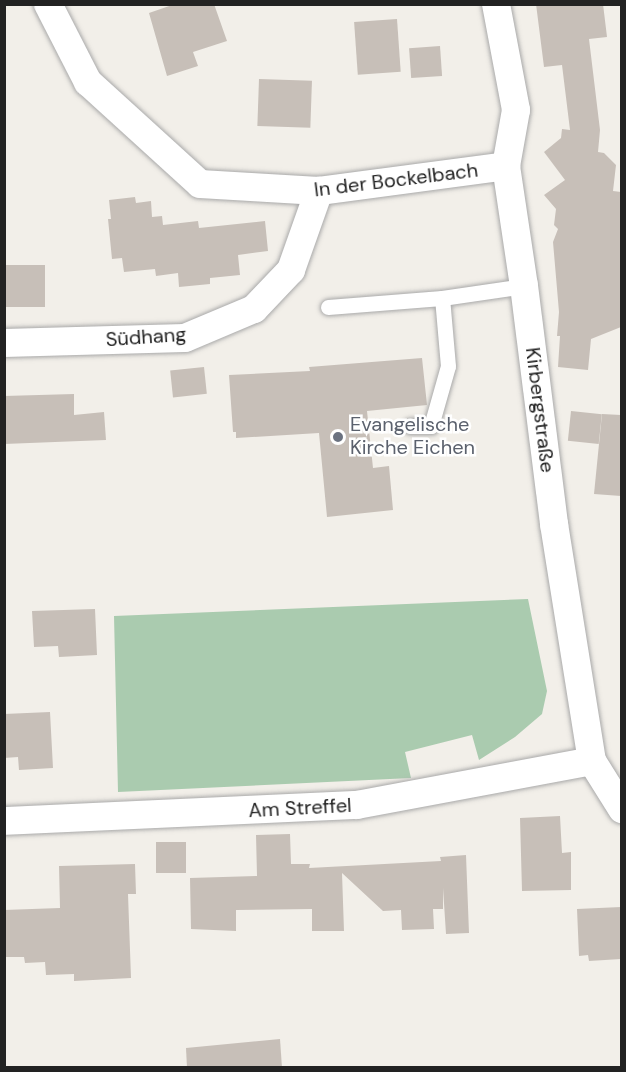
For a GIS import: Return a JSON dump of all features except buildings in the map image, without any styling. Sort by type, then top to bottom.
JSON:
[{"type":"street","name":"In der Bockelbach","points":[[48,4],[88,82],[200,184],[319,191],[506,166]]},
{"type":"street","name":"Kirbergstraße","points":[[496,4],[516,110],[506,166],[524,286],[554,524],[592,761],[621,809]]},
{"type":"street","name":"Südhang","points":[[4,343],[185,338],[254,309],[291,270],[319,191]]},
{"type":"street","name":"Am Streffel","points":[[4,821],[357,805],[592,761]]},
{"type":"lane","points":[[328,307],[442,298],[524,286]]},
{"type":"lane","points":[[410,426],[431,426],[448,366],[442,298]]},
{"type":"green space","points":[[528,599],[547,691],[542,714],[515,737],[479,760],[472,735],[405,752],[411,778],[118,792],[114,616]]},
{"type":"place","name":"Evangelische Kirche Eichen","points":[[338,437]]}]
